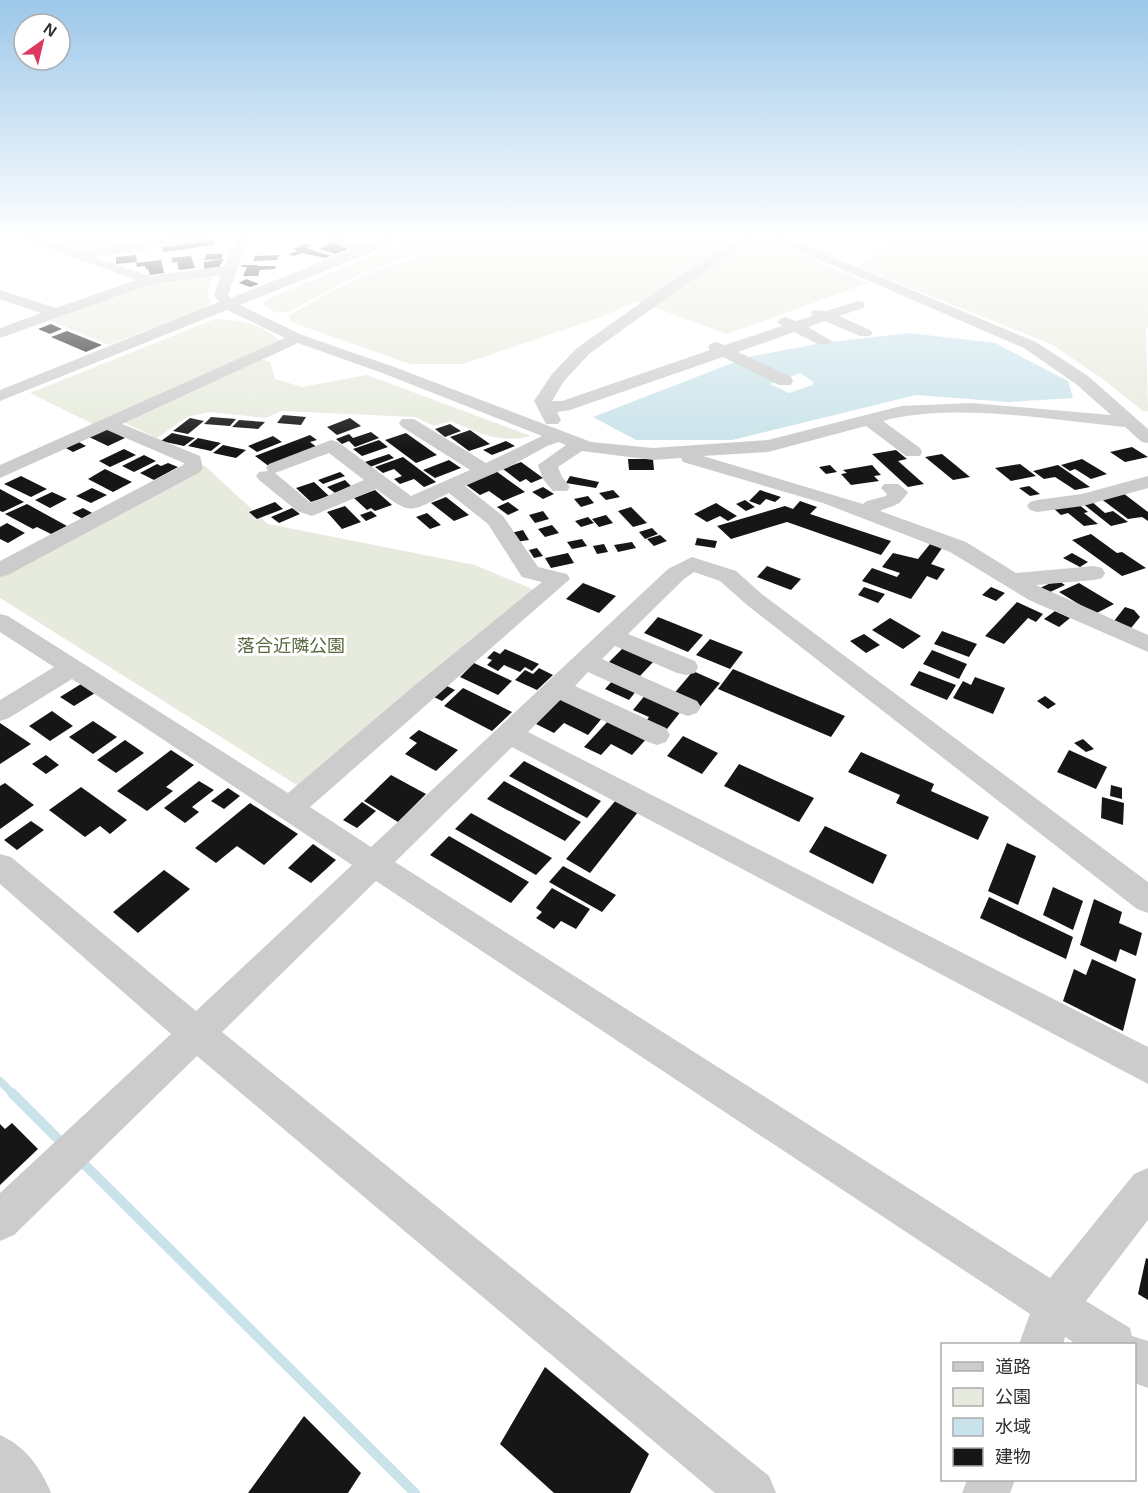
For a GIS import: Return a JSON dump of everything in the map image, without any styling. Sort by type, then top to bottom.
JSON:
[{"type":"street","points":[[35,307],[55,314]]},
{"type":"street","points":[[0,333],[75,307]]},
{"type":"street","points":[[0,396],[225,307]]},
{"type":"street","points":[[232,307],[297,339],[392,371],[581,444],[653,454],[768,446],[901,411],[970,408],[1140,426]]},
{"type":"street","points":[[560,436],[543,401],[558,378],[583,351],[645,307]]},
{"type":"street","points":[[731,354],[762,338],[853,307]]},
{"type":"street","points":[[939,307],[1030,345],[1082,380],[1140,426]]},
{"type":"street","points":[[806,308],[865,333]]},
{"type":"street","points":[[776,318],[824,341]]},
{"type":"street","points":[[745,329],[783,347]]},
{"type":"street","points":[[0,472],[105,423],[297,339]]},
{"type":"street","points":[[546,407],[564,406],[603,391],[708,343],[785,381]]},
{"type":"street","points":[[868,419],[913,452]]},
{"type":"street","points":[[0,570],[193,468],[193,460],[105,423]]},
{"type":"street","points":[[408,423],[485,471]]},
{"type":"street","points":[[378,481],[312,510],[304,507],[271,472],[331,446],[409,504],[485,471],[540,442],[560,436]]},
{"type":"street","points":[[560,487],[553,479],[548,465],[581,444]]},
{"type":"street","points":[[675,453],[866,512],[958,547],[1037,595],[1148,644]]},
{"type":"street","points":[[1037,507],[1083,500],[1148,482]]},
{"type":"street","points":[[290,808],[424,691],[559,579],[530,572],[496,520],[451,485]]},
{"type":"street","points":[[866,512],[873,505],[893,500],[898,492],[891,488]]},
{"type":"street","points":[[0,1221],[676,574],[692,564],[728,576],[755,600],[1148,900]]},
{"type":"street","points":[[1011,580],[1094,573]]},
{"type":"street","points":[[0,621],[374,864],[1048,1325],[1111,1343]]},
{"type":"street","points":[[612,636],[686,667]]},
{"type":"street","points":[[585,661],[688,707]]},
{"type":"street","points":[[0,712],[73,667]]},
{"type":"street","points":[[558,688],[657,735]]},
{"type":"street","points":[[510,734],[1148,1066]]},
{"type":"street","points":[[0,866],[195,1032],[752,1493]]},
{"type":"street","points":[[1048,1325],[1148,1188]]},
{"type":"street","points":[[0,1459],[27,1493]]},
{"type":"green space","points":[[81,307],[205,307],[109,345],[47,319]]},
{"type":"green space","points":[[265,307],[298,307],[288,312],[277,313]]},
{"type":"green space","points":[[304,307],[624,307],[599,318],[463,364],[410,364],[291,322],[288,316]]},
{"type":"green space","points":[[652,307],[803,307],[727,334]]},
{"type":"green space","points":[[957,307],[1148,307],[1148,327],[1146,328],[1148,411],[1144,412],[1103,379],[1051,344]]},
{"type":"green space","points":[[215,319],[251,324],[267,331],[281,342],[93,424],[30,393]]},
{"type":"green space","points":[[259,359],[270,362],[275,379],[302,387],[367,375],[531,436],[500,438],[480,433],[451,421],[434,426],[415,417],[282,411],[266,418],[210,412],[187,417],[157,438],[125,423],[131,416]]},
{"type":"green space","name":"落合近隣公園","points":[[205,466],[268,524],[475,565],[537,591],[303,789],[0,598],[0,576]]},
{"type":"water","points":[[909,333],[995,343],[1068,381],[1073,398],[1008,402],[916,395],[732,440],[636,440],[593,417],[748,357],[822,343]],"holes":[[[800,373],[814,382],[812,385],[789,393],[770,384]]]},
{"type":"building","points":[[51,324],[62,329],[50,334],[38,329]]},
{"type":"building","points":[[67,331],[102,345],[86,352],[51,337]]},
{"type":"building","points":[[283,415],[306,417],[301,425],[277,423]]},
{"type":"building","points":[[211,417],[236,419],[230,426],[204,424]]},
{"type":"building","points":[[190,418],[204,421],[188,434],[173,431]]},
{"type":"building","points":[[350,418],[361,426],[337,435],[327,427]]},
{"type":"building","points":[[239,420],[265,422],[258,429],[232,427]]},
{"type":"building","points":[[450,424],[461,431],[445,437],[435,429]]},
{"type":"building","points":[[107,429],[125,438],[108,446],[89,437]]},
{"type":"building","points":[[470,430],[490,444],[469,451],[450,437]]},
{"type":"building","points":[[371,432],[379,438],[355,447],[349,441],[342,444],[336,439],[349,434],[353,438]]},
{"type":"building","points":[[172,433],[195,438],[184,446],[161,441]]},
{"type":"building","points":[[406,433],[437,455],[416,463],[385,440]]},
{"type":"building","points":[[310,435],[317,440],[310,442],[318,448],[270,467],[255,456]]},
{"type":"building","points":[[273,436],[282,442],[257,452],[248,446]]},
{"type":"building","points":[[198,438],[221,443],[211,451],[188,446]]},
{"type":"building","points":[[379,440],[388,447],[362,456],[353,449]]},
{"type":"building","points":[[77,441],[86,446],[73,452],[64,447]]},
{"type":"building","points":[[506,441],[515,446],[492,455],[483,450]]},
{"type":"building","points":[[223,445],[246,450],[236,458],[213,453]]},
{"type":"building","points":[[1132,447],[1148,457],[1125,462],[1110,452]]},
{"type":"building","points":[[124,449],[136,455],[110,467],[99,461]]},
{"type":"building","points":[[896,450],[907,459],[898,461],[924,484],[908,487],[872,454]]},
{"type":"building","points":[[389,454],[394,458],[370,467],[365,462]]},
{"type":"building","points":[[942,454],[970,477],[953,480],[925,457]]},
{"type":"building","points":[[144,455],[156,461],[134,472],[122,466]]},
{"type":"building","points":[[403,457],[436,482],[424,487],[414,479],[400,484],[394,479],[402,476],[394,469],[383,473],[375,467]]},
{"type":"building","points":[[628,459],[653,459],[654,470],[629,470]]},
{"type":"building","points":[[1082,459],[1107,474],[1091,479],[1075,469],[1070,471],[1061,465]]},
{"type":"building","points":[[449,460],[461,468],[435,478],[423,470]]},
{"type":"building","points":[[521,462],[543,478],[531,483],[526,479],[520,482],[503,469]]},
{"type":"building","points":[[168,463],[178,467],[154,480],[140,473],[157,464],[161,466]]},
{"type":"building","points":[[1020,464],[1036,476],[1011,481],[995,468]]},
{"type":"building","points":[[830,465],[837,472],[826,474],[819,467]]},
{"type":"building","points":[[872,465],[881,475],[874,476],[879,481],[851,485],[841,474],[847,473],[843,470]]},
{"type":"building","points":[[1058,465],[1090,487],[1075,490],[1055,477],[1044,479],[1033,471]]},
{"type":"building","points":[[105,469],[132,482],[113,492],[88,479]]},
{"type":"building","points":[[496,471],[525,492],[503,501],[489,491],[480,495],[465,484]]},
{"type":"building","points":[[340,472],[345,476],[323,484],[318,480]]},
{"type":"building","points":[[21,476],[47,489],[31,497],[4,484]]},
{"type":"building","points":[[570,476],[599,482],[596,488],[566,483]]},
{"type":"building","points":[[345,480],[352,487],[335,493],[327,487]]},
{"type":"building","points":[[314,482],[329,496],[311,502],[296,488]]},
{"type":"building","points":[[1029,486],[1040,494],[1030,496],[1019,488]]},
{"type":"building","points":[[543,487],[554,494],[543,499],[532,492]]},
{"type":"building","points":[[92,488],[107,495],[91,503],[76,496]]},
{"type":"building","points":[[0,489],[24,502],[3,512],[0,511]]},
{"type":"building","points":[[375,490],[392,505],[375,511],[371,508],[367,510],[354,498]]},
{"type":"building","points":[[613,490],[620,497],[606,500],[599,493]]},
{"type":"building","points":[[760,490],[781,497],[775,502],[766,499],[760,505],[749,501]]},
{"type":"building","points":[[52,492],[67,499],[50,508],[35,500]]},
{"type":"building","points":[[1123,493],[1148,512],[1148,521],[1142,517],[1128,519],[1100,498]]},
{"type":"building","points":[[588,496],[594,503],[581,507],[574,499]]},
{"type":"building","points":[[446,497],[469,515],[454,521],[431,503]]},
{"type":"building","points":[[745,500],[755,507],[746,511],[736,504]]},
{"type":"building","points":[[800,501],[817,507],[810,514],[891,541],[881,555],[787,522],[731,539],[717,526],[785,506],[793,509]]},
{"type":"building","points":[[1091,501],[1105,513],[1113,511],[1128,522],[1111,526],[1082,503]]},
{"type":"building","points":[[275,502],[283,509],[257,519],[249,512]]},
{"type":"building","points":[[508,502],[519,510],[508,515],[497,507]]},
{"type":"building","points":[[716,503],[737,516],[728,521],[720,516],[707,522],[694,514]]},
{"type":"building","points":[[1077,503],[1088,512],[1084,513],[1098,524],[1084,526],[1068,513],[1061,515],[1052,507]]},
{"type":"building","points":[[27,504],[67,526],[51,534],[37,527],[33,529],[5,514]]},
{"type":"building","points":[[345,506],[361,522],[342,529],[327,512]]},
{"type":"building","points":[[631,507],[647,523],[633,527],[618,511]]},
{"type":"building","points":[[83,508],[94,514],[83,519],[72,513]]},
{"type":"building","points":[[292,508],[300,514],[279,523],[271,517]]},
{"type":"building","points":[[371,511],[377,516],[366,521],[360,515]]},
{"type":"building","points":[[543,511],[549,519],[535,523],[529,515]]},
{"type":"building","points":[[427,513],[441,525],[430,529],[416,517]]},
{"type":"building","points":[[606,515],[613,523],[599,527],[592,519]]},
{"type":"building","points":[[588,517],[594,523],[581,527],[575,521]]},
{"type":"building","points":[[7,523],[25,533],[8,543],[0,539],[0,527]]},
{"type":"building","points":[[552,525],[559,533],[545,537],[538,529]]},
{"type":"building","points":[[652,528],[658,534],[645,539],[639,532]]},
{"type":"building","points":[[523,530],[529,540],[516,542],[511,533]]},
{"type":"building","points":[[1091,534],[1117,553],[1122,552],[1146,568],[1122,576],[1072,540]]},
{"type":"building","points":[[660,535],[667,541],[654,546],[647,539]]},
{"type":"building","points":[[697,538],[717,541],[715,548],[695,545]]},
{"type":"building","points":[[582,539],[587,546],[572,549],[567,542]]},
{"type":"building","points":[[632,542],[636,548],[618,552],[614,545]]},
{"type":"building","points":[[604,544],[608,552],[597,554],[593,546]]},
{"type":"building","points":[[930,544],[942,548],[931,564],[945,569],[937,580],[927,576],[911,599],[862,581],[872,568],[897,577],[900,573],[882,567],[893,553],[918,559]]},
{"type":"building","points":[[537,548],[543,556],[534,558],[529,550]]},
{"type":"building","points":[[568,553],[574,563],[551,568],[545,558]]},
{"type":"building","points":[[1072,553],[1088,562],[1080,567],[1063,558]]},
{"type":"building","points":[[767,566],[801,579],[791,590],[757,577]]},
{"type":"building","points":[[1057,580],[1065,585],[1046,594],[1038,589]]},
{"type":"building","points":[[583,583],[616,596],[599,613],[566,599]]},
{"type":"building","points":[[1079,583],[1114,604],[1095,614],[1059,592]]},
{"type":"building","points":[[864,587],[885,594],[878,603],[858,595]]},
{"type":"building","points":[[991,587],[1005,593],[996,601],[982,595]]},
{"type":"building","points":[[1017,602],[1043,614],[1036,622],[1028,618],[1004,644],[985,636]]},
{"type":"building","points":[[1125,607],[1134,610],[1140,617],[1131,628],[1114,621]]},
{"type":"building","points":[[1055,611],[1070,618],[1059,627],[1044,619]]},
{"type":"building","points":[[658,617],[703,635],[688,652],[644,633]]},
{"type":"building","points":[[890,618],[921,636],[903,649],[872,630]]},
{"type":"building","points":[[942,631],[977,644],[969,657],[934,644]]},
{"type":"building","points":[[864,634],[880,645],[866,653],[850,641]]},
{"type":"building","points":[[710,639],[743,652],[730,669],[696,655]]},
{"type":"building","points":[[624,647],[654,661],[640,676],[609,662]]},
{"type":"building","points":[[505,649],[539,664],[532,671],[525,667],[520,672],[504,665],[498,671],[487,665],[492,660],[487,658],[494,651],[500,654]]},
{"type":"building","points":[[932,650],[967,664],[959,679],[923,664]]},
{"type":"building","points":[[474,663],[512,681],[498,695],[460,677]]},
{"type":"building","points":[[539,668],[553,675],[537,690],[515,680],[525,670],[533,674]]},
{"type":"building","points":[[733,669],[845,716],[831,737],[718,689]]},
{"type":"building","points":[[693,671],[720,683],[699,708],[672,696]]},
{"type":"building","points":[[919,671],[956,685],[947,700],[910,685]]},
{"type":"building","points":[[975,677],[1005,688],[993,714],[953,698],[963,681],[971,685]]},
{"type":"building","points":[[614,679],[637,690],[629,700],[605,689]]},
{"type":"building","points":[[81,684],[95,693],[74,706],[60,697]]},
{"type":"building","points":[[443,684],[455,690],[442,701],[430,695]]},
{"type":"building","points":[[463,688],[512,712],[492,731],[444,706]]},
{"type":"building","points":[[646,694],[682,710],[667,729],[647,720],[649,717],[633,710]]},
{"type":"building","points":[[1045,696],[1056,704],[1048,709],[1037,701]]},
{"type":"building","points":[[562,698],[603,717],[588,735],[564,723],[554,733],[536,724]]},
{"type":"building","points":[[52,711],[73,726],[50,741],[29,726]]},
{"type":"building","points":[[610,719],[648,737],[632,755],[611,744],[601,755],[584,747]]},
{"type":"building","points":[[93,721],[117,737],[93,754],[69,737]]},
{"type":"building","points":[[0,723],[31,744],[0,764]]},
{"type":"building","points":[[419,730],[458,750],[436,771],[405,754],[417,743],[409,738]]},
{"type":"building","points":[[683,736],[718,753],[702,774],[667,756]]},
{"type":"building","points":[[1083,739],[1094,749],[1086,752],[1074,743]]},
{"type":"building","points":[[125,740],[144,753],[116,773],[97,760]]},
{"type":"building","points":[[171,750],[194,765],[166,787],[173,791],[147,811],[117,791]]},
{"type":"building","points":[[1069,750],[1107,767],[1096,789],[1057,772]]},
{"type":"building","points":[[861,752],[934,784],[931,791],[989,817],[978,840],[896,803],[900,795],[848,772]]},
{"type":"building","points":[[46,755],[59,765],[46,774],[32,764]]},
{"type":"building","points":[[524,761],[601,801],[587,818],[509,776]]},
{"type":"building","points":[[739,764],[814,798],[799,822],[724,786]]},
{"type":"building","points":[[391,775],[426,794],[398,822],[364,801]]},
{"type":"building","points":[[199,781],[214,790],[192,807],[199,812],[185,823],[164,808]]},
{"type":"building","points":[[504,781],[581,822],[565,841],[487,799]]},
{"type":"building","points":[[5,783],[34,805],[0,829],[0,786]]},
{"type":"building","points":[[1111,785],[1122,788],[1122,799],[1110,796]]},
{"type":"building","points":[[81,787],[127,820],[110,834],[100,826],[85,837],[49,810]]},
{"type":"building","points":[[228,788],[240,796],[224,809],[211,801]]},
{"type":"building","points":[[1102,797],[1124,803],[1123,825],[1101,818]]},
{"type":"building","points":[[616,800],[638,812],[590,873],[566,859]]},
{"type":"building","points":[[362,802],[376,811],[357,828],[343,820]]},
{"type":"building","points":[[250,803],[298,834],[264,865],[237,846],[216,863],[195,848]]},
{"type":"building","points":[[471,813],[552,858],[536,875],[455,829]]},
{"type":"building","points":[[31,821],[44,830],[17,850],[4,840]]},
{"type":"building","points":[[825,826],[887,855],[873,884],[809,852]]},
{"type":"building","points":[[449,836],[529,882],[511,903],[430,855]]},
{"type":"building","points":[[1007,843],[1036,856],[1018,905],[988,891]]},
{"type":"building","points":[[313,844],[336,860],[311,883],[288,868]]},
{"type":"building","points":[[563,866],[616,895],[602,912],[549,882]]},
{"type":"building","points":[[164,870],[190,889],[138,933],[113,912]]},
{"type":"building","points":[[1053,887],[1083,901],[1073,930],[1043,915]]},
{"type":"building","points":[[552,888],[590,909],[576,929],[561,921],[554,929],[536,918],[542,912],[536,908]]},
{"type":"building","points":[[989,897],[1073,937],[1066,959],[980,918]]},
{"type":"building","points":[[1094,899],[1122,912],[1119,923],[1142,933],[1136,956],[1120,949],[1116,962],[1080,945]]},
{"type":"building","points":[[1092,959],[1136,979],[1123,1031],[1063,1001],[1074,969],[1086,975]]},
{"type":"building","points":[[12,1123],[38,1149],[0,1185],[0,1124],[5,1129]]},
{"type":"building","points":[[1146,1258],[1148,1259],[1148,1300],[1138,1294]]},
{"type":"building","points":[[545,1367],[649,1454],[630,1493],[554,1493],[500,1444]]},
{"type":"building","points":[[304,1416],[361,1473],[348,1493],[248,1493]]},
{"type":"waterway","points":[[0,1081],[59,1140]]},
{"type":"waterway","points":[[83,1163],[415,1493]]}]
